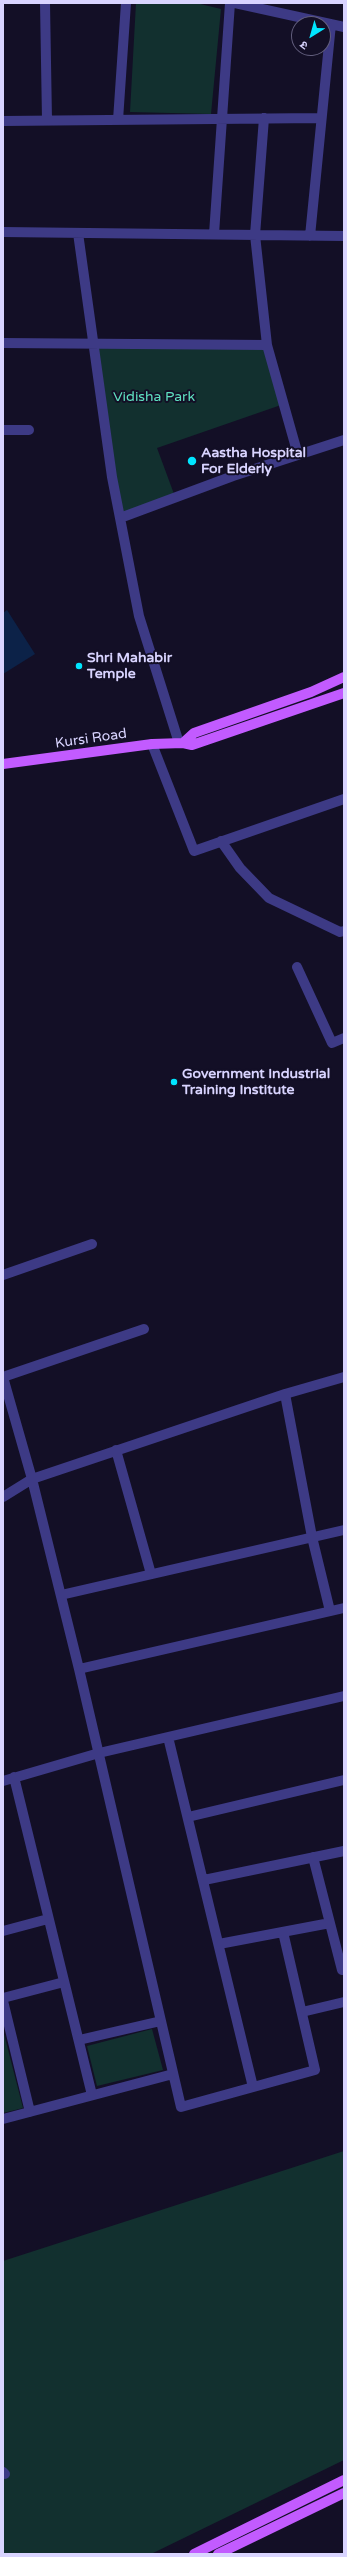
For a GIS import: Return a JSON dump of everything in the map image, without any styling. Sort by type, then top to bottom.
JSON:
[{"type":"main road","points":[[181,743],[194,733],[311,692],[344,677]]},
{"type":"main road","name":"Kursi Road","points":[[3,764],[152,744],[181,743],[192,745],[344,693]]},
{"type":"main road","points":[[194,2554],[344,2480]]},
{"type":"main road","points":[[218,2554],[344,2493]]},
{"type":"street","points":[[45,3],[47,120]]},
{"type":"street","points":[[118,120],[126,3]]},
{"type":"street","points":[[214,234],[230,3]]},
{"type":"street","points":[[235,3],[294,16]]},
{"type":"street","points":[[331,24],[344,27]]},
{"type":"street","points":[[310,236],[320,118],[327,56]]},
{"type":"street","points":[[264,118],[256,235],[267,345],[298,455]]},
{"type":"street","points":[[3,121],[320,118]]},
{"type":"street","points":[[3,232],[344,236]]},
{"type":"street","points":[[78,233],[92,344],[120,518],[139,616],[181,743]]},
{"type":"street","points":[[3,343],[267,345]]},
{"type":"street","points":[[3,430],[29,430]]},
{"type":"street","points":[[120,518],[233,476],[344,440]]},
{"type":"street","points":[[152,744],[194,851],[344,799]]},
{"type":"street","points":[[221,841],[240,868],[269,898],[340,932],[344,931]]},
{"type":"street","points":[[297,967],[332,1043],[344,1038]]},
{"type":"street","points":[[3,1275],[92,1244]]},
{"type":"street","points":[[144,1329],[3,1377],[32,1479],[61,1595],[181,2107],[315,2070],[283,1932]]},
{"type":"street","points":[[3,1497],[32,1479],[285,1394],[344,1377]]},
{"type":"street","points":[[285,1394],[312,1537],[330,1612]]},
{"type":"street","points":[[116,1450],[151,1574]]},
{"type":"street","points":[[61,1595],[344,1530]]},
{"type":"street","points":[[79,1669],[344,1608]]},
{"type":"street","points":[[3,1781],[99,1752],[344,1696]]},
{"type":"street","points":[[168,1737],[204,1880],[253,2087]]},
{"type":"street","points":[[14,1777],[92,2095]]},
{"type":"street","points":[[188,1817],[344,1780]]},
{"type":"street","points":[[204,1880],[344,1851]]},
{"type":"street","points":[[314,1857],[342,1970]]},
{"type":"street","points":[[3,1931],[48,1919]]},
{"type":"street","points":[[219,1944],[330,1923]]},
{"type":"street","points":[[30,2112],[3,1999],[64,1982]]},
{"type":"street","points":[[302,2012],[344,2002]]},
{"type":"street","points":[[78,2040],[161,2021]]},
{"type":"street","points":[[3,2119],[173,2074]]},
{"type":"green space","points":[[136,3],[196,3],[221,9],[211,114],[130,112]]},
{"type":"green space","name":"Vidisha Park","points":[[95,347],[265,348],[281,405],[157,448],[174,494],[122,514]]},
{"type":"green space","points":[[152,2029],[163,2070],[97,2086],[87,2046]]},
{"type":"green space","points":[[3,2030],[23,2108],[3,2113]]},
{"type":"green space","points":[[344,2151],[344,2460],[151,2554],[3,2554],[3,2261]]},
{"type":"water","points":[[7,610],[35,654],[3,674],[3,613]]},
{"type":"place","name":"Aastha Hospital For Elderly","points":[[192,461]]},
{"type":"place","name":"Shri Mahabir Temple","points":[[79,666]]},
{"type":"place","name":"Government Industrial Training Institute","points":[[174,1082]]}]
